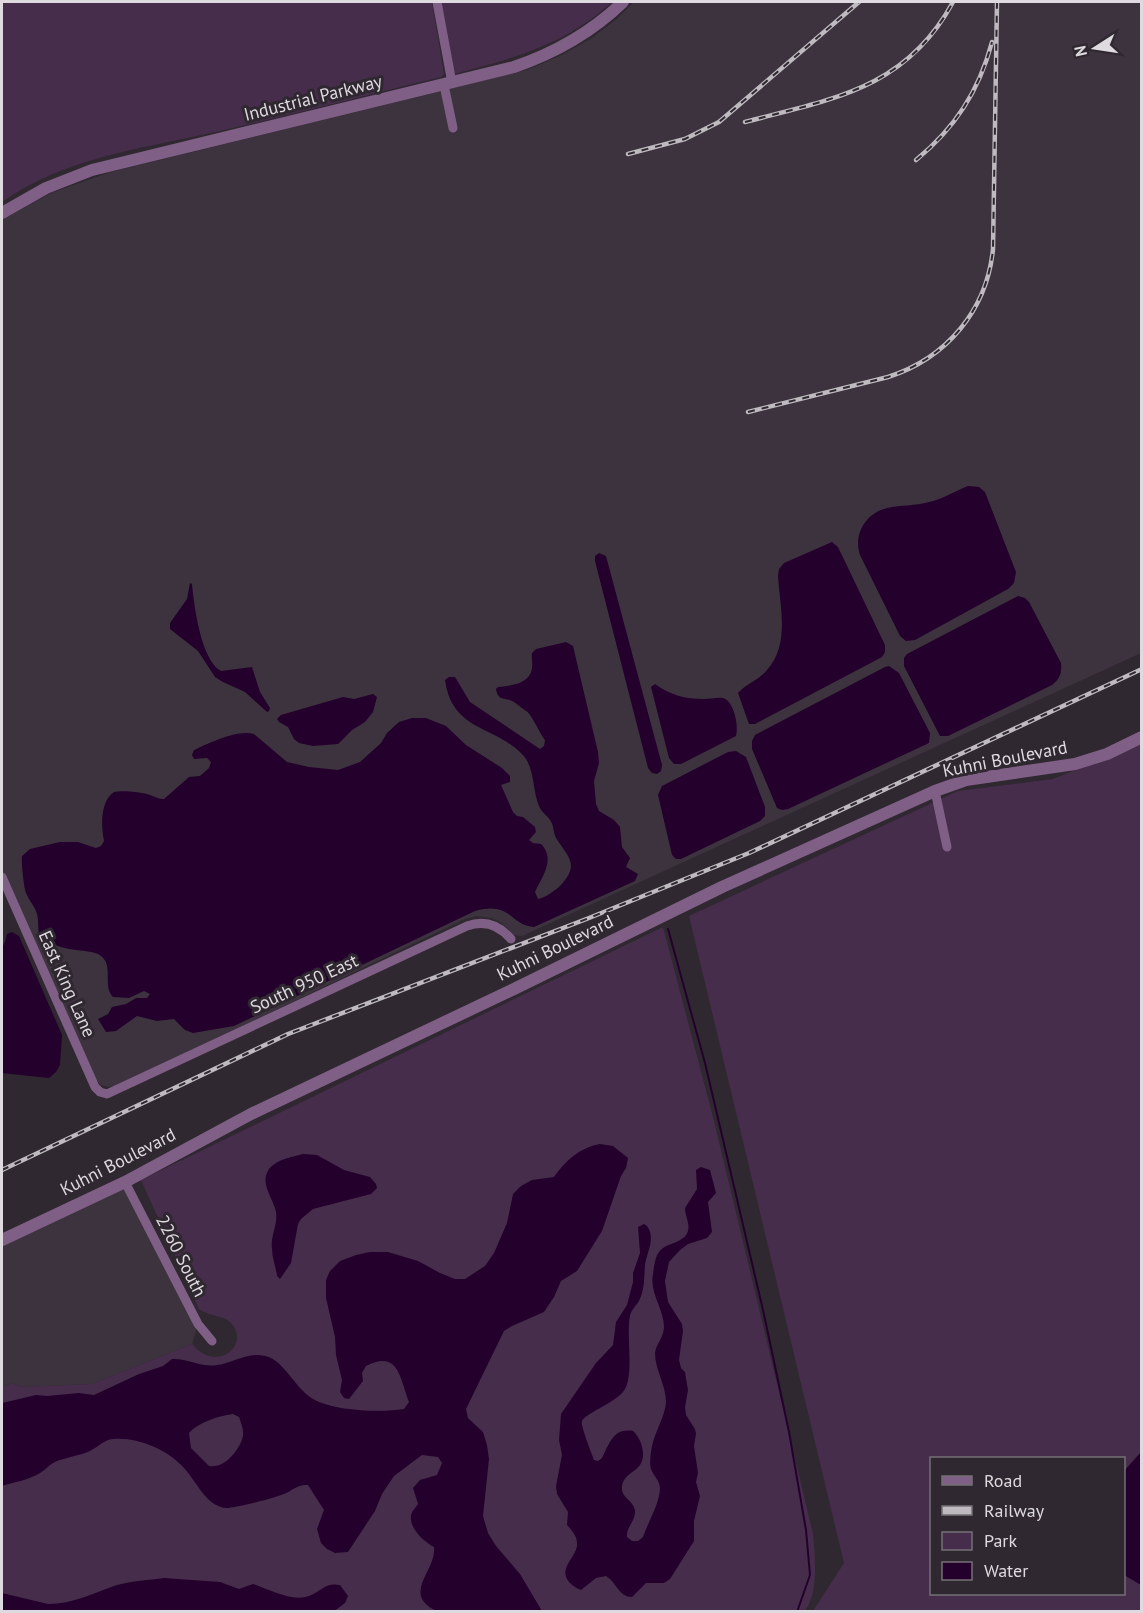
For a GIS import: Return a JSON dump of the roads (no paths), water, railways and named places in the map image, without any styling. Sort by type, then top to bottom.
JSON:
[{"type":"street","points":[[437,2],[453,128]]},
{"type":"street","name":"Industrial Parkway","points":[[2,213],[46,188],[92,170],[514,67],[559,49],[595,26],[623,2]]},
{"type":"street","name":"Kuhni Boulevard","points":[[2,1240],[125,1182],[251,1114],[722,887],[935,791],[966,780],[1075,764],[1107,754],[1142,737]]},
{"type":"street","points":[[935,791],[947,847]]},
{"type":"street","name":"East King Lane","points":[[2,878],[95,1087],[100,1092],[110,1093]]},
{"type":"street","name":"South 950 East","points":[[110,1093],[467,926],[489,924],[504,931],[511,939]]},
{"type":"street","name":"2260 South","points":[[125,1182],[198,1324],[212,1341]]},
{"type":"water","points":[[968,486],[979,487],[985,492],[1016,572],[1014,583],[1008,589],[915,640],[906,641],[900,636],[860,555],[858,540],[860,532],[873,514],[887,508],[934,501]]},
{"type":"water","points":[[832,542],[838,547],[885,645],[885,652],[882,657],[755,724],[749,724],[738,693],[764,673],[779,649],[782,625],[779,569],[784,563]]},
{"type":"water","points":[[599,553],[606,556],[662,765],[661,771],[657,774],[652,773],[648,768],[595,561],[595,556]]},
{"type":"water","points":[[190,583],[200,632],[208,656],[221,671],[252,667],[260,692],[270,708],[269,711],[267,712],[245,692],[215,677],[198,651],[170,629],[170,623],[187,599]]},
{"type":"water","points":[[1018,596],[1029,602],[1061,663],[1059,678],[1052,685],[948,736],[940,736],[904,666],[904,658],[907,654]]},
{"type":"water","points":[[566,642],[573,646],[598,752],[599,763],[594,781],[596,804],[599,811],[614,820],[620,827],[622,847],[630,858],[626,867],[638,874],[635,881],[534,927],[519,922],[509,914],[496,909],[475,911],[234,1026],[193,1033],[185,1030],[174,1019],[157,1021],[137,1016],[116,1031],[106,1032],[98,1019],[108,1014],[112,1007],[126,1004],[136,998],[147,998],[150,994],[144,991],[129,998],[113,997],[108,987],[107,965],[101,956],[93,952],[59,947],[54,944],[48,948],[41,941],[37,914],[25,890],[22,856],[30,849],[60,842],[78,842],[96,848],[101,846],[104,841],[102,821],[104,808],[109,796],[114,792],[122,791],[137,792],[164,799],[189,777],[200,776],[209,768],[211,762],[207,758],[194,759],[192,755],[194,750],[240,733],[254,734],[287,762],[338,770],[360,762],[399,722],[412,718],[426,718],[446,726],[466,745],[502,768],[510,776],[510,782],[501,785],[513,812],[535,827],[536,832],[529,840],[541,844],[547,856],[548,862],[544,874],[535,892],[538,899],[547,895],[567,878],[571,866],[568,856],[556,838],[549,818],[539,806],[529,765],[522,754],[511,745],[475,725],[456,709],[449,697],[445,680],[455,677],[470,702],[540,749],[544,746],[545,740],[528,713],[514,702],[500,698],[496,689],[519,683],[528,678],[532,668],[532,653],[536,649]]},
{"type":"water","points":[[889,666],[899,673],[930,733],[929,743],[788,809],[777,808],[752,749],[755,735]]},
{"type":"water","points":[[655,684],[672,694],[684,697],[727,700],[735,714],[736,736],[681,764],[674,764],[669,758],[651,687]]},
{"type":"water","points":[[373,694],[377,697],[373,712],[365,722],[352,730],[338,744],[313,746],[299,743],[294,739],[288,727],[277,719],[281,715],[343,697],[354,699]]},
{"type":"water","points":[[736,751],[746,757],[765,807],[765,816],[760,821],[681,859],[676,859],[672,855],[658,795],[662,786],[728,752]]},
{"type":"water","points":[[12,932],[19,936],[62,1035],[60,1065],[49,1078],[2,1073],[2,947],[7,934]]},
{"type":"water","points":[[600,1144],[613,1146],[628,1158],[602,1231],[577,1271],[561,1281],[544,1312],[504,1331],[466,1409],[468,1418],[483,1432],[487,1445],[489,1459],[483,1516],[488,1533],[520,1574],[542,1611],[437,1611],[426,1604],[421,1597],[423,1582],[431,1565],[434,1547],[421,1537],[412,1523],[412,1512],[418,1504],[413,1488],[420,1480],[437,1475],[442,1463],[438,1457],[422,1455],[394,1476],[382,1494],[375,1511],[348,1552],[335,1553],[321,1543],[317,1529],[324,1510],[308,1485],[298,1486],[272,1498],[226,1508],[207,1498],[184,1468],[170,1456],[152,1446],[133,1440],[108,1440],[90,1451],[55,1462],[31,1477],[2,1486],[2,1403],[36,1395],[79,1393],[94,1395],[139,1374],[163,1366],[172,1359],[211,1366],[250,1356],[264,1356],[276,1361],[305,1393],[319,1402],[355,1410],[404,1409],[409,1402],[400,1376],[392,1364],[385,1361],[366,1366],[362,1373],[363,1381],[349,1399],[344,1398],[340,1392],[342,1380],[326,1298],[326,1280],[330,1271],[340,1261],[356,1255],[388,1252],[418,1261],[455,1279],[465,1279],[485,1266],[494,1253],[507,1223],[513,1194],[521,1186],[532,1180],[554,1177],[574,1156],[586,1148]],"holes":[[[233,1414],[239,1417],[243,1434],[239,1447],[226,1462],[209,1466],[191,1448],[189,1433],[215,1418]]]},
{"type":"water","points":[[303,1154],[317,1155],[344,1170],[370,1177],[377,1188],[371,1194],[313,1209],[301,1219],[298,1224],[291,1263],[280,1279],[277,1276],[272,1244],[276,1212],[266,1178],[273,1165]]},
{"type":"water","points":[[701,1167],[710,1170],[716,1193],[708,1202],[712,1232],[707,1238],[688,1244],[680,1250],[669,1262],[665,1281],[668,1302],[682,1324],[679,1360],[685,1372],[688,1390],[686,1415],[696,1434],[694,1446],[698,1473],[696,1482],[700,1496],[694,1521],[694,1541],[670,1579],[664,1583],[646,1583],[632,1597],[624,1595],[606,1576],[596,1578],[581,1590],[569,1582],[565,1572],[576,1551],[577,1540],[567,1525],[568,1512],[557,1494],[556,1486],[562,1455],[559,1440],[561,1414],[596,1363],[613,1345],[616,1322],[627,1305],[633,1273],[640,1253],[638,1227],[644,1224],[650,1231],[651,1240],[642,1292],[630,1316],[628,1382],[621,1394],[582,1421],[584,1434],[594,1460],[598,1461],[602,1458],[610,1442],[621,1432],[633,1431],[641,1442],[642,1461],[638,1468],[624,1480],[622,1487],[623,1494],[635,1510],[627,1537],[632,1541],[638,1541],[643,1537],[659,1495],[660,1486],[651,1469],[650,1458],[653,1440],[666,1402],[655,1359],[664,1327],[653,1288],[654,1265],[662,1249],[679,1241],[688,1231],[685,1208],[697,1189],[696,1170]]},
{"type":"water","points":[[1141,1452],[1141,1585],[1125,1576],[1125,1470]]},
{"type":"water","points":[[164,1578],[220,1582],[239,1589],[253,1584],[295,1598],[309,1596],[335,1584],[340,1585],[348,1596],[345,1603],[333,1612],[2,1611],[2,1593],[57,1604],[117,1585]]},
{"type":"waterway","points":[[668,929],[705,1063],[789,1432],[806,1530],[810,1575],[797,1612]]},
{"type":"railway","points":[[628,154],[685,139],[719,122],[859,2]]},
{"type":"railway","points":[[745,122],[837,97],[889,72],[913,54],[934,31],[953,2]]},
{"type":"railway","points":[[748,412],[888,377],[909,369],[946,344],[973,311],[989,271],[993,249],[997,2]]},
{"type":"railway","points":[[916,160],[954,122],[964,107],[980,77],[992,42]]},
{"type":"railway","points":[[2,1170],[288,1034],[589,918],[749,853],[1142,669]]}]
